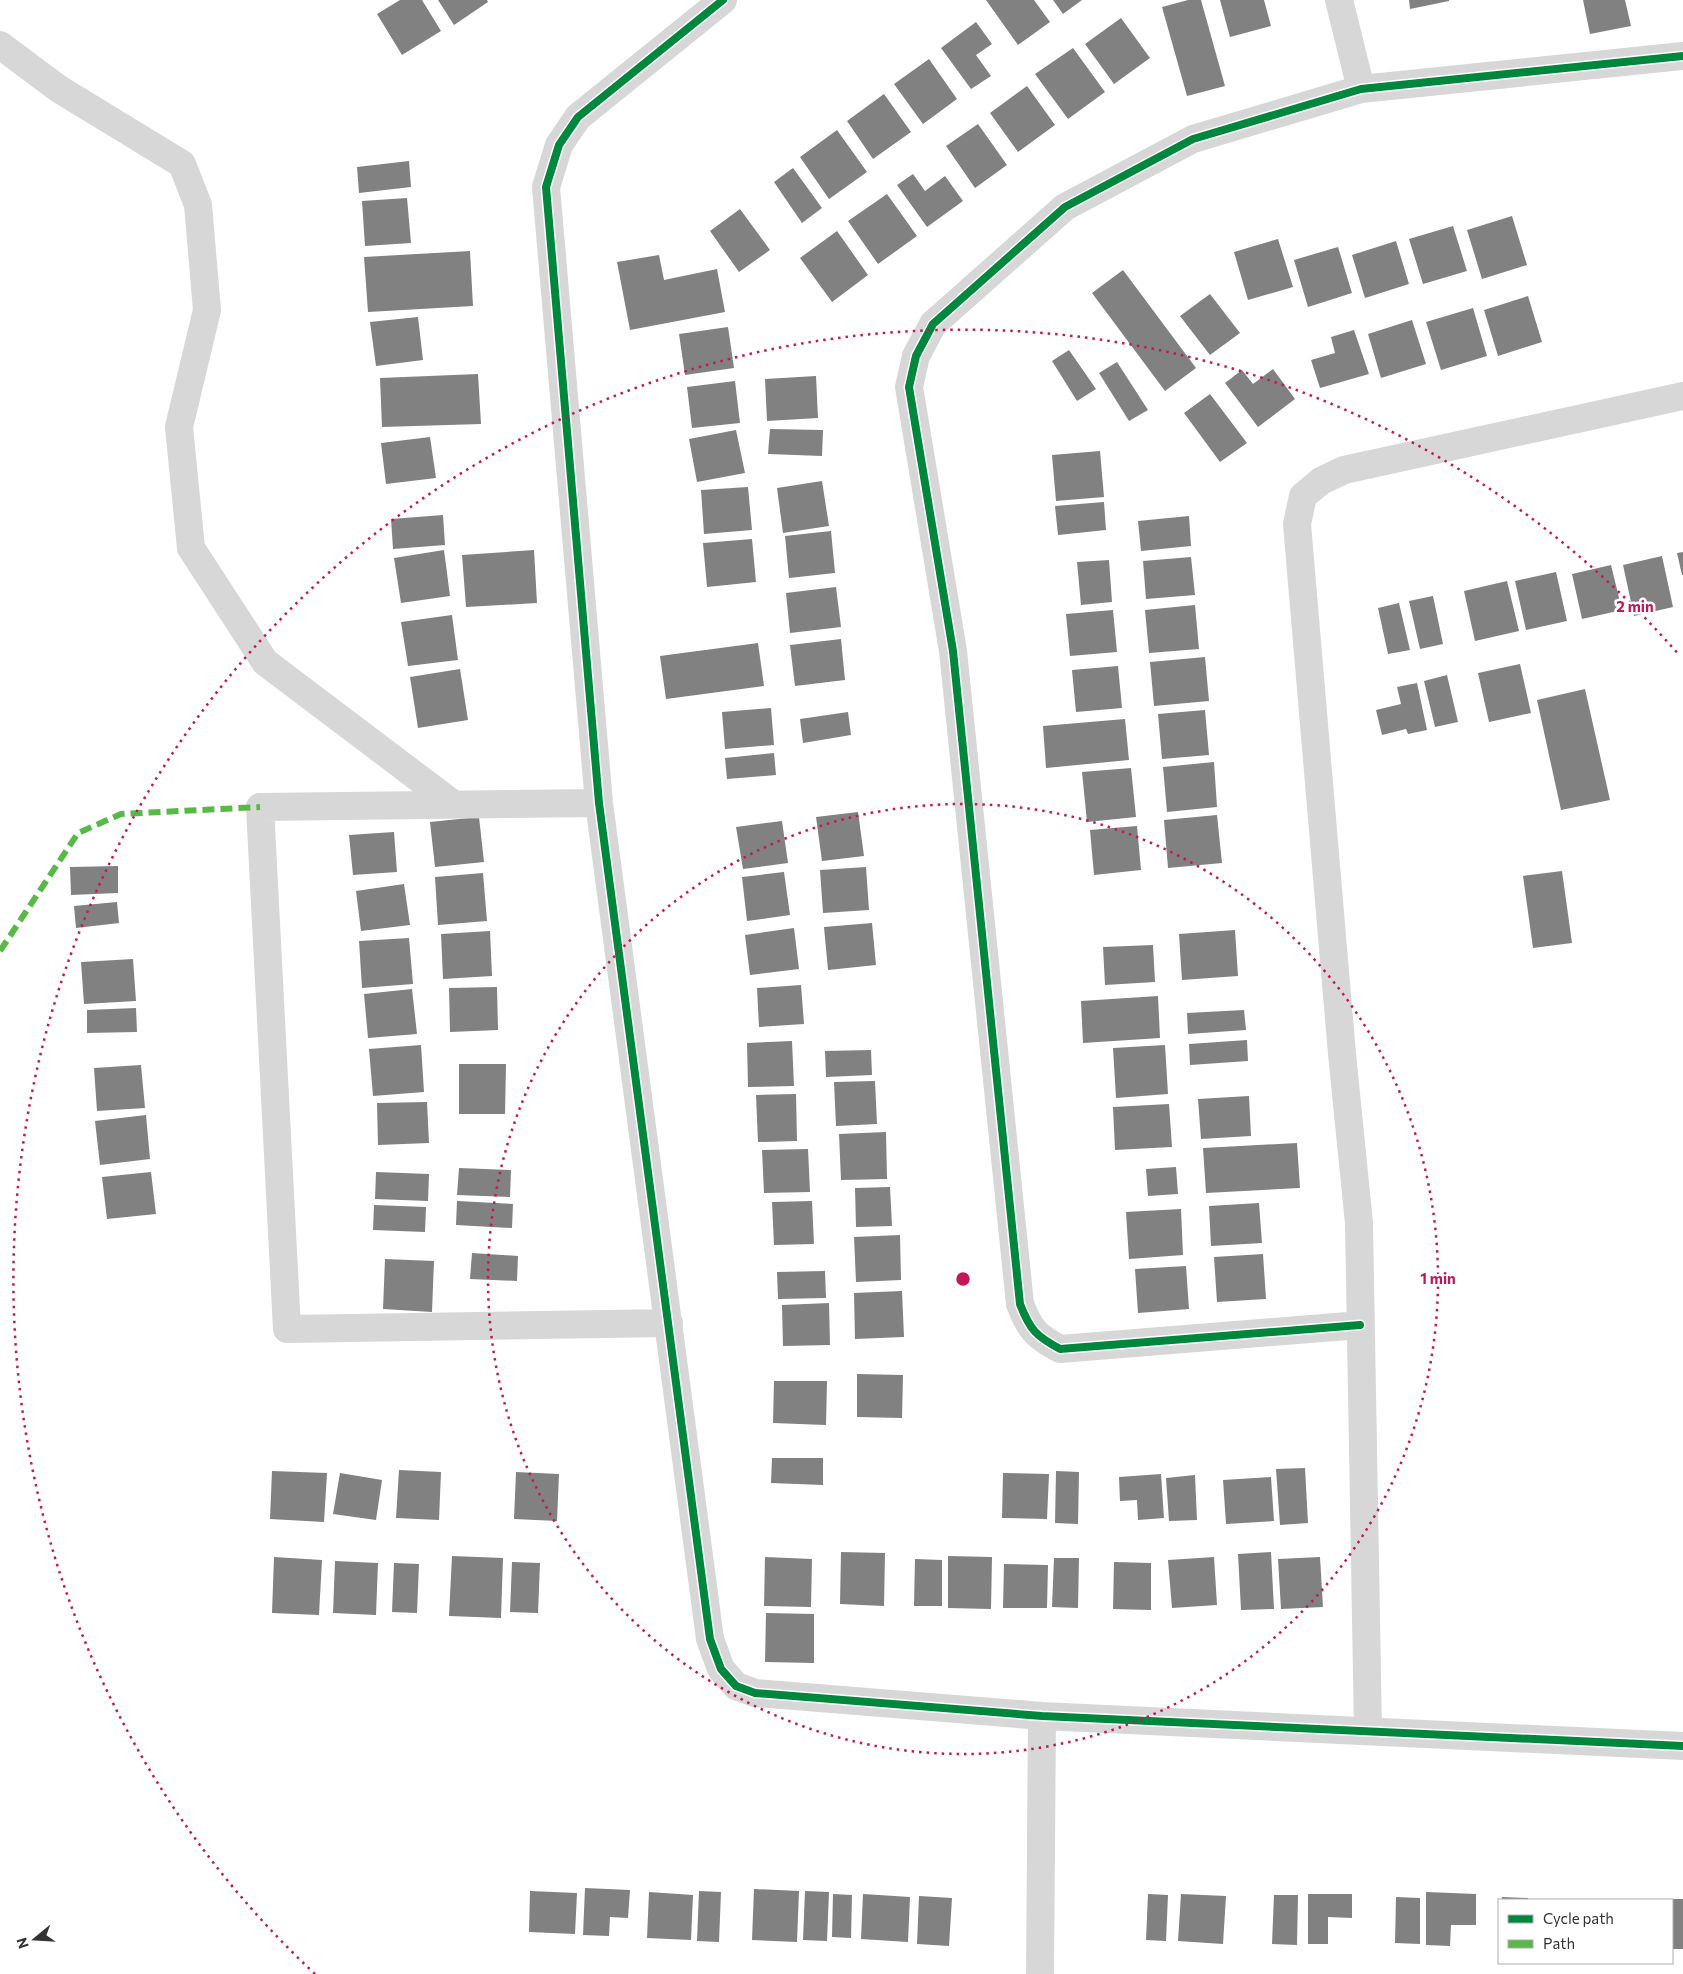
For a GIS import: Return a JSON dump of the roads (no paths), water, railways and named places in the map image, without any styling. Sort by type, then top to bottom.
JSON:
[{"type":"street","points":[[723,0],[578,117],[559,145],[546,187],[599,803],[710,1639],[721,1669],[736,1686],[755,1693],[1042,1716],[1683,1746]]},
{"type":"street","points":[[1338,0],[1361,89]]},
{"type":"street","points":[[0,45],[59,90],[182,164],[198,205],[207,310],[178,427],[191,548],[265,662],[453,804]]},
{"type":"street","points":[[1360,1325],[1060,1349],[1042,1339],[1027,1323],[1020,1304],[953,651],[910,387],[916,356],[933,324],[1065,207],[1193,139],[1361,89],[1683,56]]},
{"type":"street","points":[[1368,1731],[1359,1223],[1342,1054],[1297,524],[1303,496],[1321,481],[1344,470],[1683,396]]},
{"type":"street","points":[[599,803],[260,806],[287,1329],[669,1323]]},
{"type":"street","points":[[1040,1974],[1042,1716]]}]
